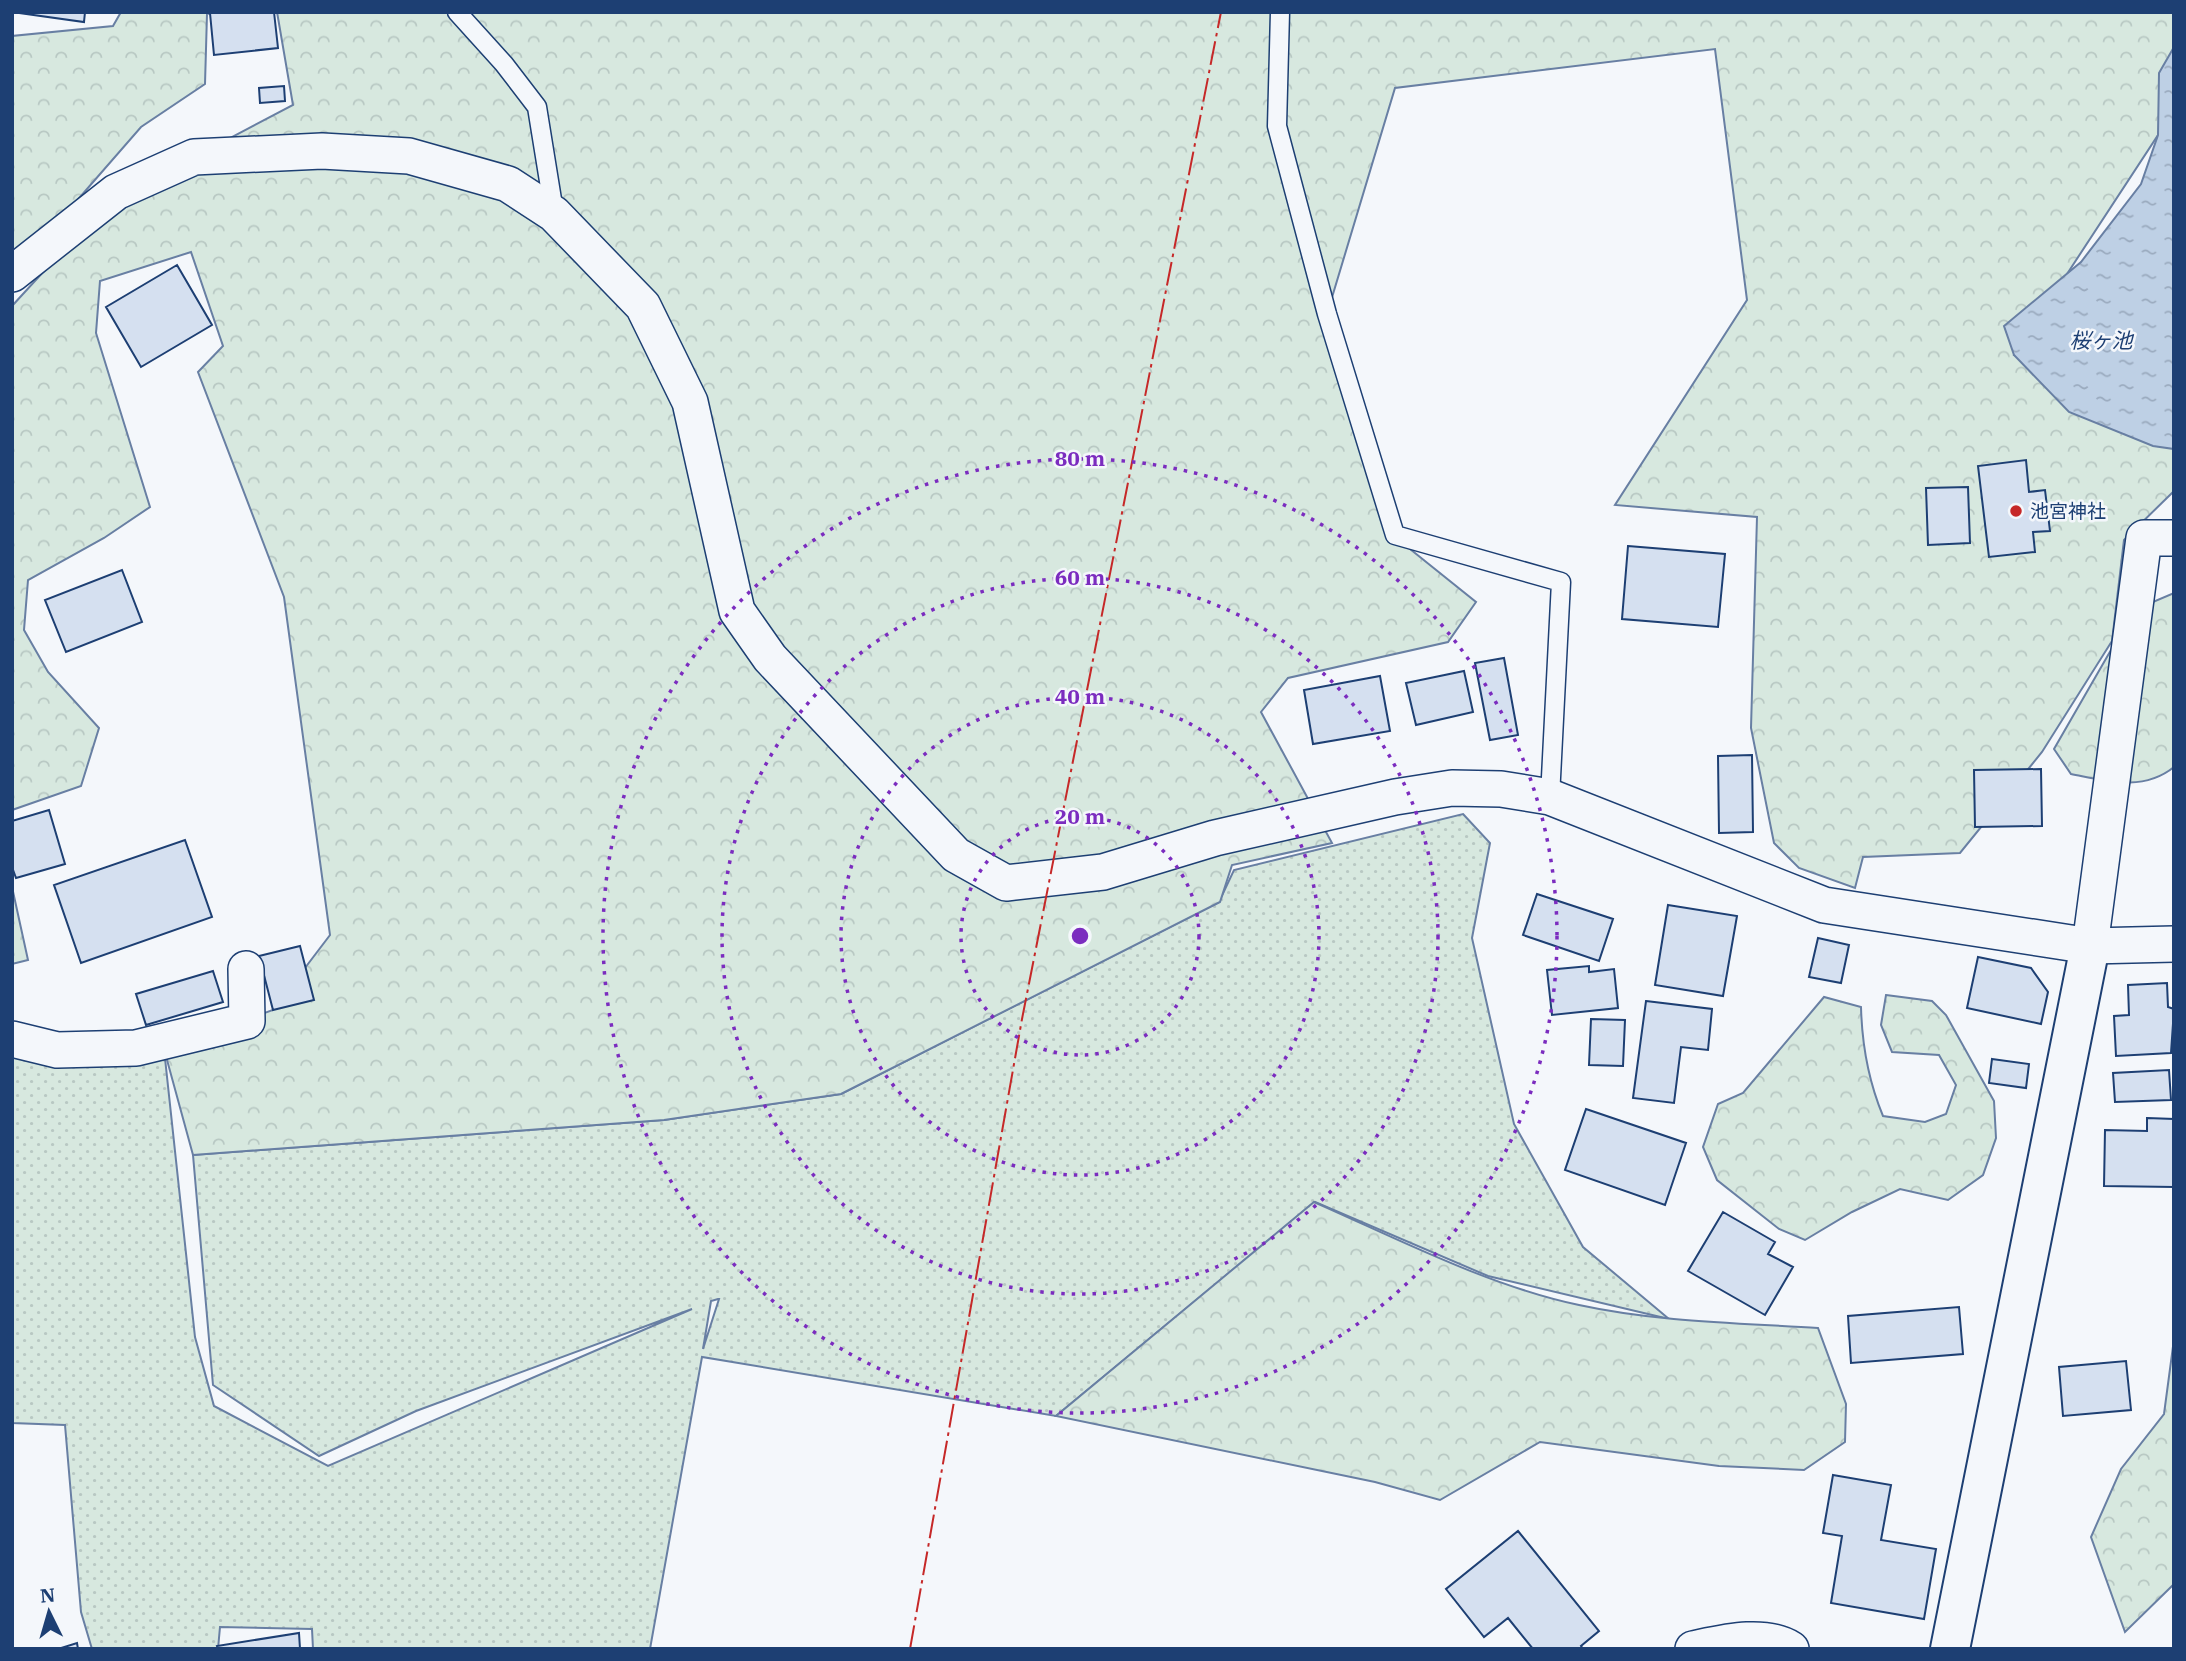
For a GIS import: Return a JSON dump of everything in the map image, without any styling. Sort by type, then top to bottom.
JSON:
[{"type":"street","points":[[12,274],[116,192],[194,157],[322,151],[409,156],[508,184],[554,214],[643,306],[690,402],[737,611],[770,658],[956,855],[1006,883],[1103,872],[1215,838],[1406,795],[1452,788],[1501,789],[1550,797],[1824,905],[2090,946],[2174,944]]},
{"type":"street","points":[[1950,1649],[2090,946],[2144,538],[2174,538]]},
{"type":"street","points":[[12,1039],[57,1050],[136,1048],[247,1021],[246,969]]},
{"type":"street","points":[[1693,1649],[1735,1641],[1782,1643],[1791,1649]]},
{"type":"lane","points":[[457,12],[504,64],[537,107],[554,214]]},
{"type":"lane","points":[[1280,12],[1277,126],[1327,314],[1395,535],[1561,582],[1550,797]]},
{"type":"green space","points":[[121,12],[217,12],[207,14],[205,84],[141,127],[67,212],[12,257],[12,36],[113,26]]},
{"type":"green space","points":[[277,12],[2174,12],[2174,61],[2158,135],[2014,355],[2174,444],[2174,491],[2124,540],[2112,641],[2042,752],[1960,853],[1863,857],[1855,888],[1799,868],[1774,843],[1751,728],[1757,517],[1615,505],[1747,300],[1715,49],[1395,88],[1327,314],[1390,533],[1476,602],[1448,642],[1288,678],[1261,712],[1332,843],[1232,865],[1220,902],[841,1094],[664,1120],[193,1155],[164,1049],[273,1010],[330,935],[284,597],[198,372],[223,346],[191,252],[100,281],[96,333],[150,507],[104,538],[28,580],[24,630],[48,672],[99,728],[81,786],[12,810],[12,306],[90,221],[194,157],[293,105]]},
{"type":"green space","points":[[2174,593],[2174,767],[2150,780],[2137,782],[2111,781],[2071,774],[2054,749],[2134,610]]},
{"type":"green space","points":[[1463,814],[1490,843],[1472,938],[1514,1124],[1583,1247],[1669,1319],[1488,1276],[1315,1202],[1056,1416],[702,1357],[650,1649],[313,1649],[312,1629],[220,1627],[218,1649],[92,1649],[81,1612],[65,1425],[12,1423],[12,1048],[164,1049],[195,1337],[214,1406],[328,1466],[692,1309],[416,1411],[319,1456],[213,1385],[193,1155],[664,1120],[841,1094],[1219,902],[1234,870]],"holes":[[[719,1299],[703,1349],[711,1301]]]},
{"type":"green space","points":[[12,887],[28,960],[12,964]]},
{"type":"green space","points":[[1886,995],[1932,1001],[1946,1015],[1994,1101],[1996,1138],[1983,1175],[1948,1200],[1900,1189],[1852,1212],[1805,1240],[1779,1229],[1717,1180],[1703,1147],[1718,1104],[1743,1093],[1824,997],[1861,1007],[1867,1062],[1883,1116],[1925,1122],[1946,1114],[1956,1085],[1939,1055],[1892,1052],[1881,1025]]},
{"type":"green space","points":[[1314,1202],[1478,1274],[1545,1297],[1638,1315],[1818,1328],[1846,1404],[1845,1442],[1804,1470],[1719,1466],[1540,1442],[1440,1500],[1375,1482],[1056,1416]]},
{"type":"green space","points":[[2174,1339],[2174,1584],[2125,1632],[2091,1537],[2121,1469],[2164,1414]]},
{"type":"water","name":"桜ヶ池","points":[[2174,47],[2174,449],[2153,446],[2069,412],[2014,355],[2004,326],[2081,262],[2141,184],[2158,135],[2159,73]]},
{"type":"building","points":[[12,12],[85,12],[84,22]]},
{"type":"building","points":[[274,12],[278,48],[214,55],[210,13]]},
{"type":"building","points":[[284,86],[285,101],[260,103],[259,88]]},
{"type":"building","points":[[177,265],[212,325],[141,367],[106,307]]},
{"type":"building","name":"池宮神社","points":[[2026,460],[2029,492],[2045,490],[2050,531],[2033,532],[2035,552],[1989,557],[1978,466]]},
{"type":"building","points":[[1968,487],[1970,543],[1928,545],[1926,488]]},
{"type":"building","points":[[1628,546],[1725,554],[1718,627],[1622,619]]},
{"type":"building","points":[[122,570],[142,622],[66,652],[45,600]]},
{"type":"building","points":[[1504,658],[1518,735],[1490,740],[1475,663]]},
{"type":"building","points":[[1464,671],[1473,712],[1416,725],[1406,683]]},
{"type":"building","points":[[1380,676],[1390,731],[1313,744],[1304,690]]},
{"type":"building","points":[[1752,755],[1753,832],[1719,833],[1718,756]]},
{"type":"building","points":[[2041,769],[2042,826],[1975,827],[1974,770]]},
{"type":"building","points":[[49,810],[65,864],[16,878],[12,867],[12,821]]},
{"type":"building","points":[[185,840],[212,917],[81,963],[54,885]]},
{"type":"building","points":[[1537,894],[1613,919],[1599,961],[1523,935]]},
{"type":"building","points":[[1668,905],[1737,916],[1723,996],[1655,985]]},
{"type":"building","points":[[1818,938],[1849,945],[1841,983],[1809,977]]},
{"type":"building","points":[[300,946],[314,1000],[273,1010],[259,956]]},
{"type":"building","points":[[1978,957],[2031,968],[2048,992],[2041,1024],[1967,1008]]},
{"type":"building","points":[[1589,966],[1589,972],[1614,969],[1618,1008],[1552,1015],[1547,970]]},
{"type":"building","points":[[213,971],[223,1002],[146,1025],[136,994]]},
{"type":"building","points":[[2167,983],[2168,1007],[2174,1009],[2171,1053],[2116,1056],[2114,1016],[2129,1015],[2128,985]]},
{"type":"building","points":[[1646,1001],[1712,1009],[1708,1050],[1681,1047],[1674,1103],[1633,1098]]},
{"type":"building","points":[[1591,1019],[1625,1020],[1623,1066],[1589,1065]]},
{"type":"building","points":[[1992,1059],[2029,1064],[2026,1088],[1989,1083]]},
{"type":"building","points":[[2169,1070],[2171,1100],[2115,1102],[2113,1073]]},
{"type":"building","points":[[1586,1109],[1686,1143],[1665,1205],[1565,1170]]},
{"type":"building","points":[[2147,1118],[2174,1119],[2174,1187],[2104,1186],[2105,1130],[2147,1131]]},
{"type":"building","points":[[1723,1212],[1775,1242],[1768,1254],[1793,1267],[1765,1315],[1688,1271]]},
{"type":"building","points":[[1959,1307],[1963,1354],[1851,1363],[1848,1316]]},
{"type":"building","points":[[2126,1361],[2131,1410],[2063,1416],[2059,1367]]},
{"type":"building","points":[[1833,1475],[1891,1485],[1881,1540],[1936,1549],[1924,1619],[1831,1603],[1842,1536],[1823,1533]]},
{"type":"building","points":[[1518,1531],[1599,1631],[1581,1646],[1583,1649],[1533,1649],[1508,1618],[1484,1637],[1446,1589]]},
{"type":"building","points":[[299,1633],[300,1649],[218,1649],[217,1646]]},
{"type":"building","points":[[77,1643],[78,1649],[58,1649]]},
{"type":"power","points":[[910,1649],[1022,1019],[1221,12]]},
{"type":"place","name":"池宮神社","points":[[2016,511]]}]
